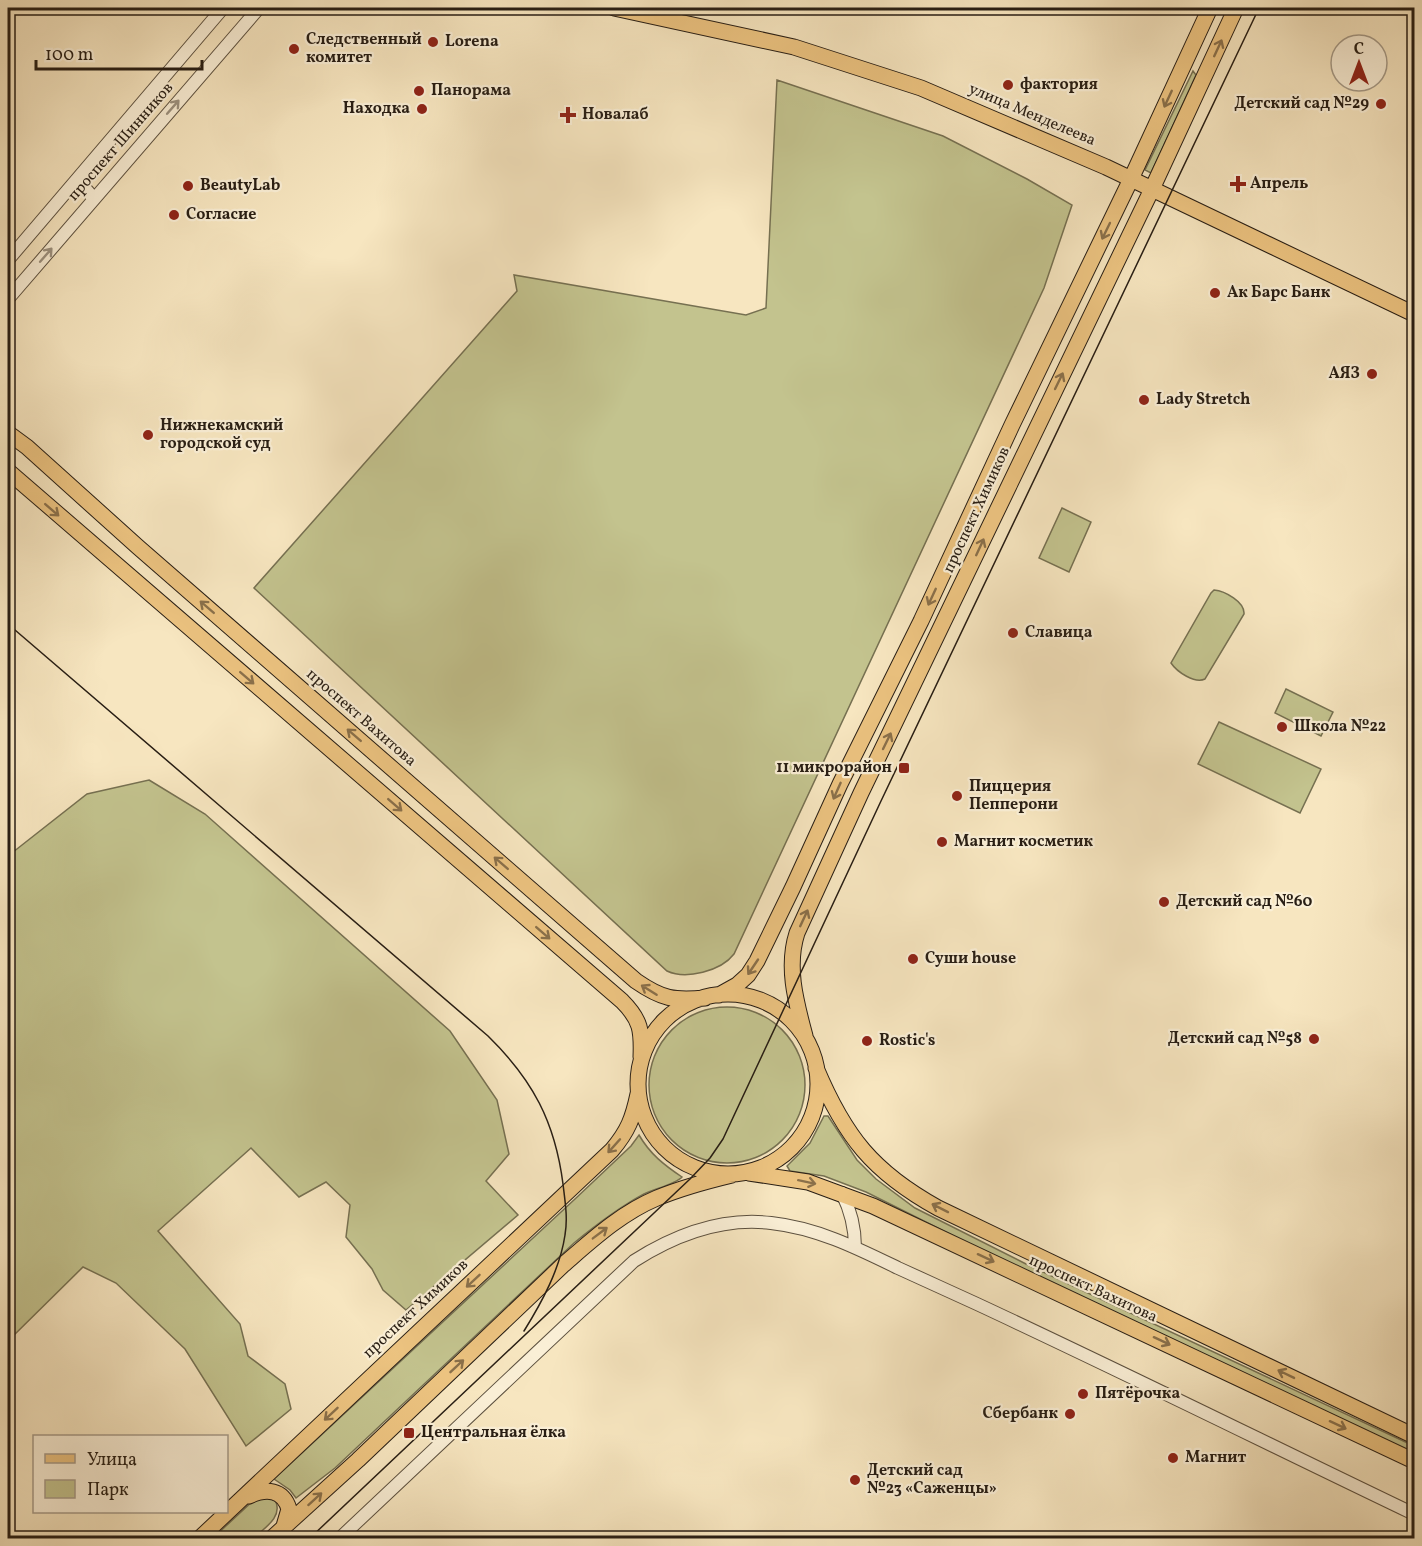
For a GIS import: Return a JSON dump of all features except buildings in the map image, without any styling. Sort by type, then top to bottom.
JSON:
[{"type":"main road","name":"улица Менделеева","points":[[614,8],[755,38],[833,58],[921,88],[1131,179],[1414,314]]},
{"type":"main road","name":"проспект Химиков","points":[[712,996],[737,985],[748,975],[757,961],[1131,179],[1210,8]]},
{"type":"main road","name":"проспект Химиков","points":[[805,1036],[795,998],[791,968],[793,945],[797,933],[861,793],[1152,189],[1236,8]]},
{"type":"main road","points":[[1178,75],[1189,65],[1198,66],[1201,72],[1199,89]]},
{"type":"main road","points":[[1012,425],[1033,434]]},
{"type":"main road","name":"проспект Вахитова","points":[[8,433],[27,447],[636,981],[660,996],[672,999],[744,996],[772,1005],[788,1016],[805,1036],[827,1093],[856,1141],[877,1166],[913,1194],[1414,1436]]},
{"type":"main road","name":"проспект Вахитова","points":[[8,471],[622,1001],[632,1012],[640,1028],[641,1057],[638,1094],[645,1118],[653,1134],[668,1151],[699,1170],[732,1174],[749,1173],[808,1182],[842,1193],[1041,1284],[1414,1461]]},
{"type":"main road","name":"проспект Вахитова","points":[[641,1057],[657,1029],[667,1018],[680,1009],[712,996]]},
{"type":"main road","name":"проспект Вахитова","points":[[749,1173],[774,1162],[792,1149],[806,1131],[814,1113],[817,1093],[816,1068]]},
{"type":"main road","name":"проспект Химиков","points":[[228,1512],[612,1150],[625,1135],[633,1116],[638,1094]]},
{"type":"main road","points":[[277,1534],[563,1264],[598,1235],[634,1210],[657,1198],[732,1174]]},
{"type":"main road","points":[[241,1499],[263,1490],[280,1494],[289,1509],[288,1516],[277,1534]]},
{"type":"main road","name":"проспект Химиков","points":[[200,1539],[227,1513]]},
{"type":"street","name":"проспект Шинников","points":[[8,260],[223,8]]},
{"type":"street","name":"проспект Шинников","points":[[8,299],[259,8]]},
{"type":"street","points":[[74,183],[81,184],[93,200]]},
{"type":"street","points":[[842,1193],[850,1209],[855,1230],[855,1247]]},
{"type":"street","points":[[340,1539],[616,1277],[647,1253],[686,1234],[742,1222],[770,1223],[811,1230],[855,1247],[1414,1514]]},
{"type":"green space","points":[[1193,71],[1196,75],[1151,173],[1145,170]]},
{"type":"green space","points":[[777,80],[943,136],[1072,205],[1044,288],[734,954],[712,969],[684,975],[667,971],[254,588],[517,291],[514,275],[746,315],[766,308]]},
{"type":"green space","points":[[1062,508],[1091,522],[1069,572],[1039,558]]},
{"type":"green space","points":[[1214,590],[1223,592],[1238,601],[1244,614],[1205,679],[1191,679],[1171,663]]},
{"type":"green space","points":[[1286,689],[1333,712],[1321,736],[1275,713]]},
{"type":"green space","points":[[1219,722],[1321,769],[1300,813],[1198,764]]},
{"type":"green space","points":[[149,780],[205,814],[450,1031],[497,1100],[509,1154],[486,1181],[518,1215],[406,1310],[383,1290],[372,1269],[346,1237],[350,1205],[326,1182],[299,1197],[251,1148],[158,1231],[240,1324],[248,1356],[285,1384],[291,1409],[246,1446],[185,1349],[116,1283],[83,1267],[8,1341],[8,856],[87,794]]},
{"type":"green space","points":[[727,1007],[757,1013],[782,1030],[799,1055],[805,1085],[799,1115],[782,1140],[757,1157],[727,1163],[697,1157],[672,1140],[655,1115],[649,1085],[655,1055],[672,1030],[697,1013]]},
{"type":"green space","points":[[824,1116],[828,1116],[857,1160],[876,1179],[915,1208],[1026,1264],[1414,1446],[1414,1454],[1024,1271],[866,1192],[824,1176],[790,1171],[787,1166],[810,1143]]},
{"type":"green space","points":[[639,1135],[658,1159],[682,1177],[679,1180],[644,1194],[625,1205],[574,1243],[335,1468],[296,1498],[290,1490],[274,1479],[575,1199],[631,1146]]},
{"type":"green space","points":[[268,1496],[276,1502],[276,1513],[271,1522],[254,1538],[213,1538],[257,1497]]},
{"type":"tram line","points":[[310,1538],[690,1179],[710,1158],[723,1139],[881,801],[1259,8]]},
{"type":"tram line","points":[[8,624],[488,1036],[518,1069],[548,1122],[559,1162],[566,1216],[563,1248],[555,1273],[524,1331]]},
{"type":"place","name":"Lorena","points":[[433,42]]},
{"type":"place","name":"Следственный комитет","points":[[294,49]]},
{"type":"place","name":"фактория","points":[[1008,85]]},
{"type":"place","name":"Панорама","points":[[419,91]]},
{"type":"place","name":"Детский сад №29","points":[[1381,104]]},
{"type":"place","name":"Находка","points":[[422,109]]},
{"type":"place","name":"Новалаб","points":[[568,115]]},
{"type":"place","name":"Апрель","points":[[1238,184]]},
{"type":"place","name":"BeautyLab","points":[[188,186]]},
{"type":"place","name":"Согласие","points":[[174,215]]},
{"type":"place","name":"Ак Барс Банк","points":[[1215,293]]},
{"type":"place","name":"АЯЗ","points":[[1372,374]]},
{"type":"place","name":"Lady Stretch","points":[[1144,400]]},
{"type":"place","name":"Нижнекамский городской суд","points":[[148,435]]},
{"type":"place","name":"Славица","points":[[1013,633]]},
{"type":"place","name":"Школа №22","points":[[1282,727]]},
{"type":"place","name":"11 микрорайон","points":[[904,768]]},
{"type":"place","name":"Пиццерия Пепперони","points":[[957,796]]},
{"type":"place","name":"Магнит косметик","points":[[942,842]]},
{"type":"place","name":"Детский сад №60","points":[[1164,902]]},
{"type":"place","name":"Суши house","points":[[913,959]]},
{"type":"place","name":"Детский сад №58","points":[[1314,1039]]},
{"type":"place","name":"Rostic's","points":[[867,1041]]},
{"type":"place","name":"Пятёрочка","points":[[1083,1394]]},
{"type":"place","name":"Сбербанк","points":[[1070,1414]]},
{"type":"place","name":"Центральная ёлка","points":[[409,1433]]},
{"type":"place","name":"Магнит","points":[[1173,1458]]},
{"type":"place","name":"Детский сад №23 «Саженцы»","points":[[855,1480]]}]
